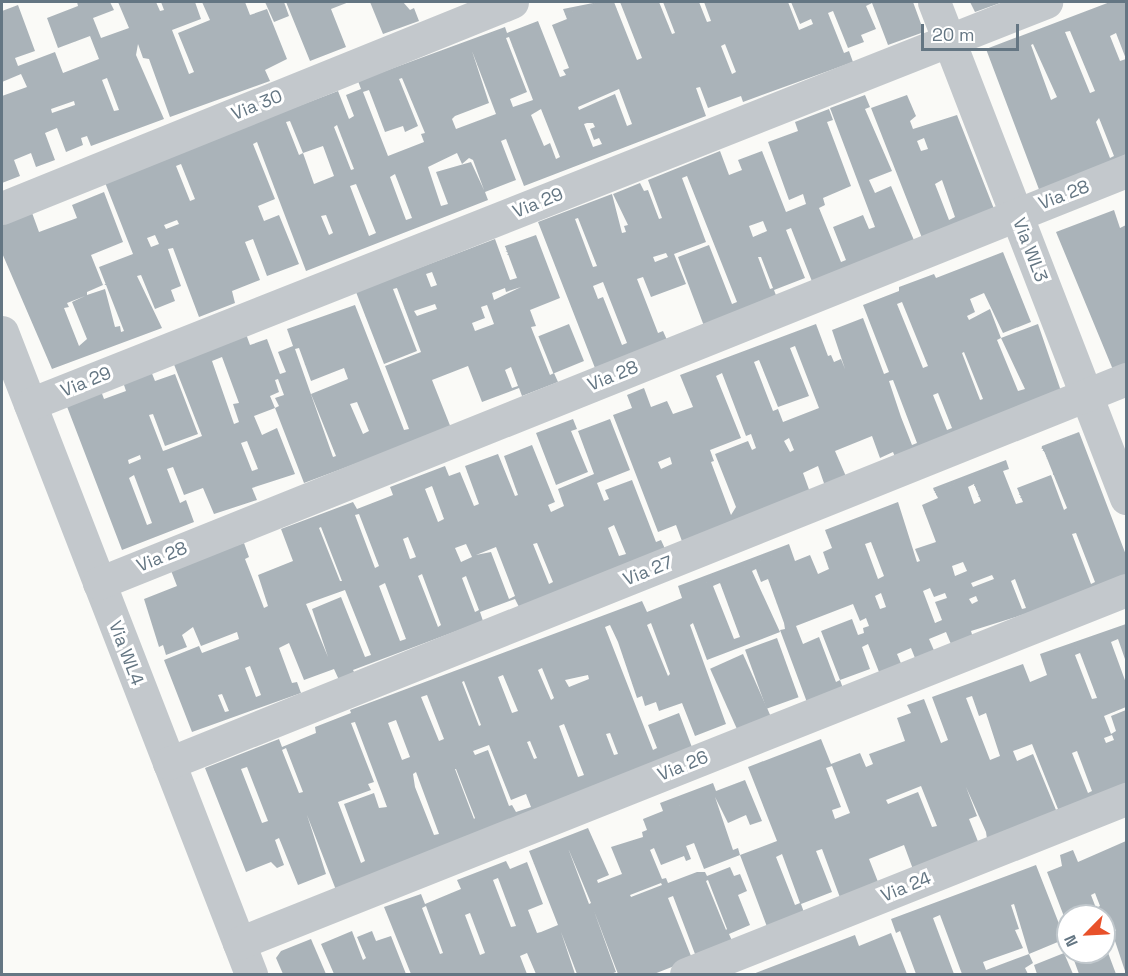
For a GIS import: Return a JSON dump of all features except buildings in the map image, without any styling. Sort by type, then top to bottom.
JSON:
[{"type":"street","name":"Via 30","points":[[2,208],[512,2]]},
{"type":"street","name":"Via WL3","points":[[934,2],[1086,394],[1124,485]]},
{"type":"street","name":"Via 29","points":[[30,404],[1047,2]]},
{"type":"street","name":"Via 28","points":[[99,583],[1126,171]]},
{"type":"street","name":"Via WL4","points":[[2,332],[251,975]]},
{"type":"street","name":"Via 27","points":[[169,763],[1126,379]]},
{"type":"street","name":"Via 26","points":[[239,943],[1126,590]]},
{"type":"street","name":"Via 24","points":[[686,975],[1126,799]]}]
